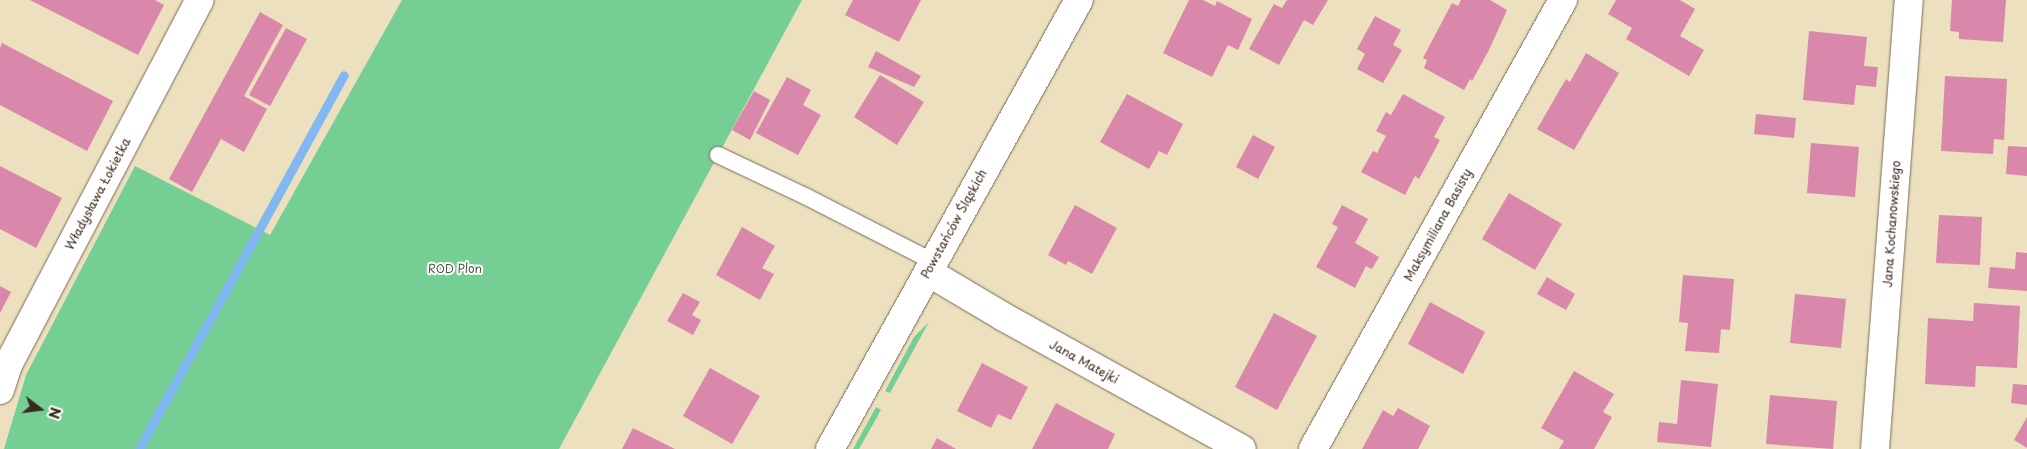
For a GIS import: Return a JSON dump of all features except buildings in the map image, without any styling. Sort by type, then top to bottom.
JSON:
[{"type":"street","name":"Władysława Łokietka","points":[[0,390],[8,365],[200,0]]},
{"type":"street","name":"Powstańców Śląskich","points":[[830,449],[1079,0]]},
{"type":"street","name":"Maksymiliana Basisty","points":[[1313,449],[1563,0]]},
{"type":"street","name":"Jana Kochanowskiego","points":[[1875,449],[1909,0]]},
{"type":"street","name":"Jana Matejki","points":[[931,267],[1028,331],[1242,449]]},
{"type":"lane","points":[[718,155],[807,197],[931,267]]},
{"type":"green space","name":"ROD Plon","points":[[402,0],[802,0],[559,449],[4,449],[26,375],[135,166],[270,235]]},
{"type":"green space","points":[[929,322],[890,393],[885,391],[914,337]]},
{"type":"green space","points":[[876,407],[881,410],[859,449],[853,449]]},
{"type":"waterway","points":[[139,449],[344,75]]}]
